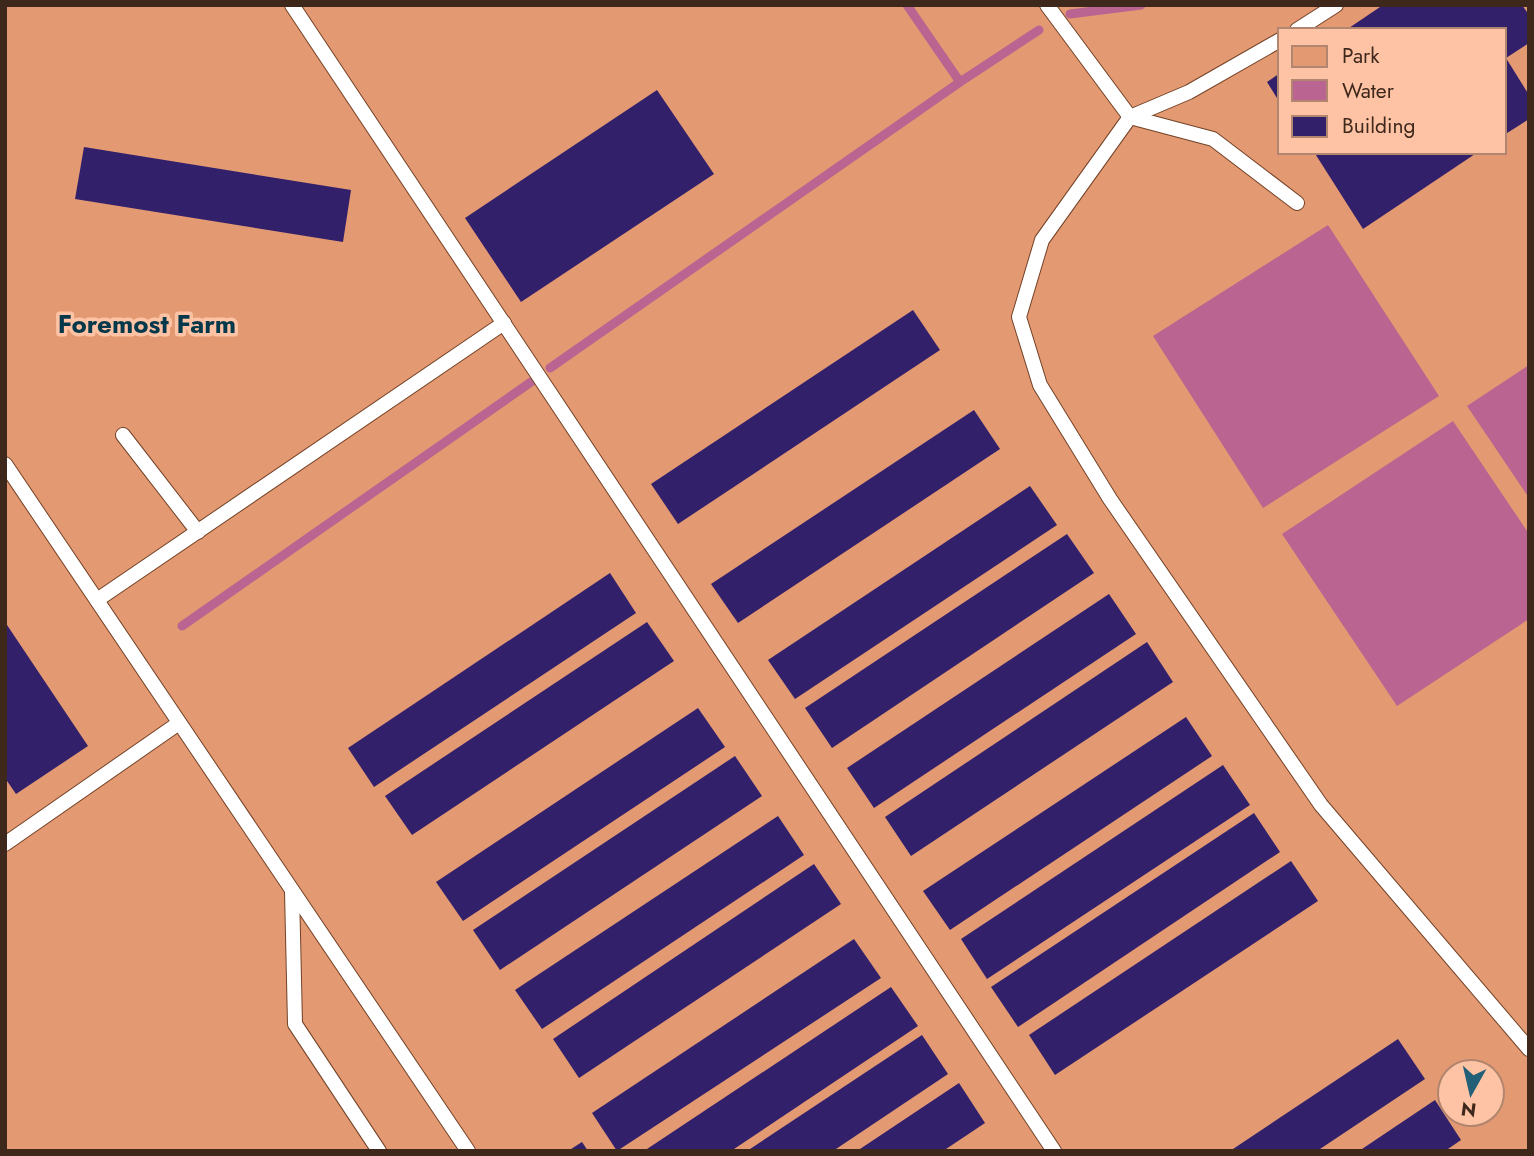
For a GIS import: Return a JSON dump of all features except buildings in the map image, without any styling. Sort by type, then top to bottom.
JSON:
[{"type":"lane","points":[[292,5],[1054,1151]]},
{"type":"lane","points":[[1047,5],[1130,117],[1213,139],[1297,203]]},
{"type":"lane","points":[[1300,28],[1336,5]]},
{"type":"lane","points":[[1278,41],[1189,92],[1130,117],[1041,240],[1018,317],[1040,385],[1110,499],[1321,805],[1529,1049]]},
{"type":"lane","points":[[97,600],[504,323]]},
{"type":"lane","points":[[123,435],[198,532]]},
{"type":"lane","points":[[5,464],[468,1151]]},
{"type":"lane","points":[[5,844],[179,723]]},
{"type":"lane","points":[[292,890],[295,1024],[379,1151]]},
{"type":"green space","points":[[5,5],[1529,5],[1529,1151],[5,1151]]},
{"type":"water","points":[[1328,225],[1439,396],[1263,508],[1153,336]]},
{"type":"water","points":[[1529,365],[1529,498],[1467,406]]},
{"type":"water","points":[[1453,421],[1529,534],[1529,619],[1397,706],[1282,534]]},
{"type":"waterway","points":[[907,5],[960,82]]},
{"type":"waterway","points":[[1070,14],[1141,5]]},
{"type":"waterway","points":[[550,368],[960,82],[1039,30]]},
{"type":"waterway","points":[[182,626],[531,382]]},
{"type":"district","name":"Foremost Farm","points":[[147,324]]}]
